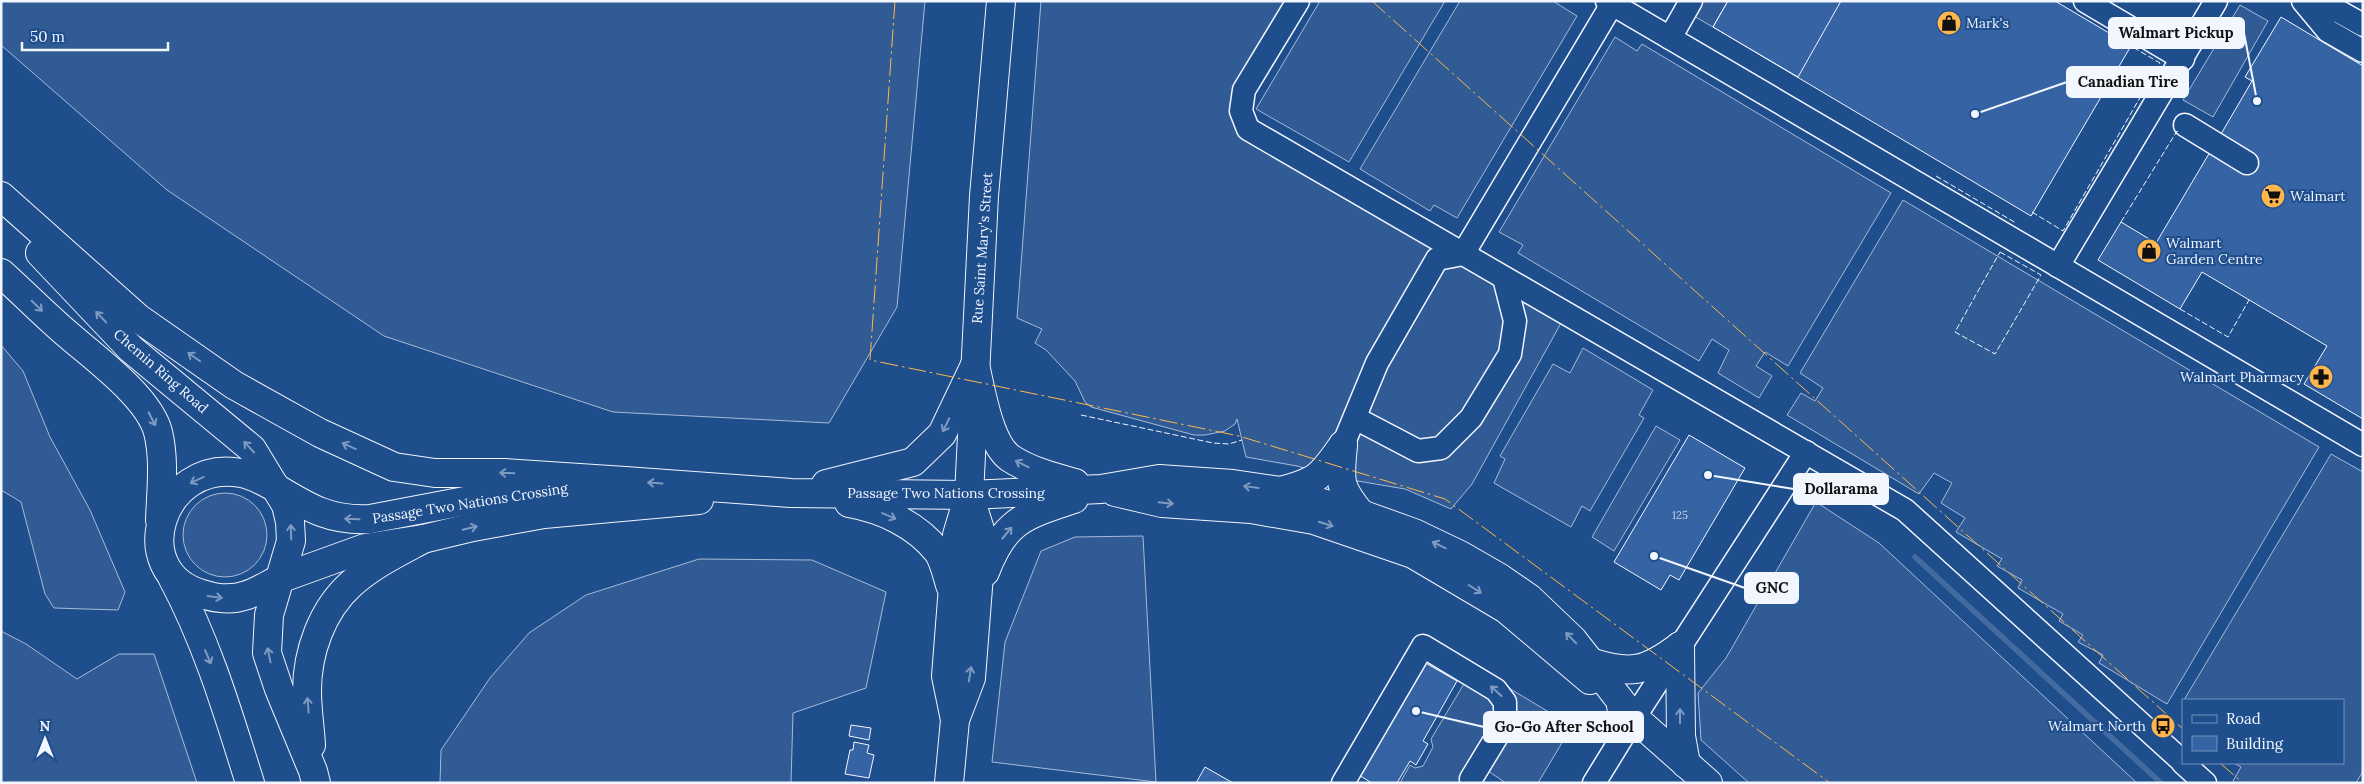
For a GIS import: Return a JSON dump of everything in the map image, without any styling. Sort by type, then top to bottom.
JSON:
[{"type":"main road","name":"Rue Saint Mary's Street","points":[[949,783],[955,720],[946,676],[965,592],[957,534],[969,495],[984,196],[1001,1]]},
{"type":"main road","points":[[1,196],[138,318],[234,385],[336,440],[394,467],[434,473],[505,473],[625,481]]},
{"type":"main road","name":"Chemin Ring Road","points":[[1,212],[131,349],[252,449],[276,488]]},
{"type":"main road","points":[[1,273],[56,325],[113,373],[145,405],[158,431],[162,455],[159,545],[165,565],[184,598],[212,664],[250,783]]},
{"type":"main road","points":[[975,365],[990,429],[1009,457],[1043,475],[1101,490]]},
{"type":"main road","points":[[791,493],[913,462],[942,434],[975,365]]},
{"type":"main road","points":[[1280,491],[1307,484],[1324,472],[1343,445]]},
{"type":"main road","points":[[1343,445],[1340,478],[1346,495],[1361,514]]},
{"type":"main road","points":[[160,524],[168,505],[180,490],[197,478],[221,472],[240,473],[276,488],[286,505],[290,522],[291,541],[282,578],[269,616],[267,653],[279,689],[315,777]]},
{"type":"main road","name":"Passage Two Nations Crossing","points":[[276,488],[306,507],[330,516],[352,520],[488,497],[625,481],[791,493],[969,495],[1101,490],[1158,479],[1233,484],[1280,491],[1361,514],[1414,533],[1460,555],[1500,578],[1528,598],[1573,640],[1634,718]]},
{"type":"main road","points":[[791,493],[866,506],[908,524],[939,554],[965,592],[1006,532],[1024,516],[1101,490]]},
{"type":"main road","name":"Passage Two Nations Crossing","points":[[1101,490],[1162,503],[1251,509],[1314,520],[1413,554],[1506,609],[1708,783]]},
{"type":"main road","name":"Passage Two Nations Crossing","points":[[423,539],[473,527],[544,514],[791,493]]},
{"type":"main road","points":[[165,565],[178,581],[192,591],[214,598],[247,595],[282,578],[365,548],[423,539]]},
{"type":"main road","points":[[315,777],[307,691],[311,654],[326,614],[351,584],[383,561],[423,539]]},
{"type":"main road","points":[[1590,662],[1607,667],[1636,669],[1658,663],[1680,646]]},
{"type":"main road","points":[[1680,646],[1680,736],[1686,764]]},
{"type":"street","points":[[1298,1],[1244,90],[1241,112],[1248,129],[1905,510],[2182,761]]},
{"type":"street","points":[[1670,38],[1691,1]]},
{"type":"street","points":[[2085,1],[2183,59]]},
{"type":"street","points":[[2058,266],[2216,1]]},
{"type":"street","points":[[2303,1],[2328,31],[2363,51]]},
{"type":"street","points":[[2320,1],[2363,25]]},
{"type":"street","points":[[1343,445],[1378,363],[1437,259],[1464,254],[1610,3],[2363,444]]},
{"type":"street","points":[[2185,125],[2247,163]]},
{"type":"street","points":[[1355,418],[1418,451],[1441,448],[1471,418],[1510,354],[1515,321],[1504,278]]},
{"type":"street","points":[[1594,783],[1806,452]]},
{"type":"street","points":[[1343,783],[1422,646],[1496,690],[1505,702],[1505,723],[1471,779]]},
{"type":"street","points":[[2185,764],[2205,783]]},
{"type":"shaded area","points":[[1,1],[925,1],[897,307],[829,423],[613,412],[384,336],[167,190],[1,45]]},
{"type":"shaded area","points":[[1041,1],[1298,1],[1241,111],[1566,314],[1472,484],[1451,509],[1405,489],[1340,478],[1297,466],[1246,457],[1237,419],[1235,424],[1225,431],[1194,435],[1091,407],[1085,402],[1075,381],[1046,350],[1035,343],[1042,329],[1017,318]]},
{"type":"shaded area","points":[[1320,1],[1445,1],[1349,162],[1256,109]]},
{"type":"shaded area","points":[[1460,1],[1553,1],[1577,16],[1457,218],[1434,205],[1430,211],[1360,169]]},
{"type":"shaded area","points":[[1691,1],[1728,1],[1713,27],[1685,11]]},
{"type":"shaded area","points":[[2240,5],[2268,21],[2213,117],[2183,100]]},
{"type":"shaded area","points":[[1615,37],[1637,51],[1642,44],[1891,193],[1788,366],[1765,352],[1756,366],[1772,376],[1759,398],[1718,373],[1729,350],[1712,339],[1699,361],[1518,253],[1523,245],[1499,232]]},
{"type":"shaded area","points":[[1903,200],[2319,447],[2167,704],[2099,663],[2103,655],[2078,642],[2083,635],[2059,621],[2063,614],[2018,588],[2022,580],[1997,566],[2002,559],[1956,532],[1965,518],[1941,503],[1952,483],[1934,473],[1919,494],[1787,415],[1801,393],[1815,401],[1823,388],[1800,373]]},
{"type":"shaded area","points":[[1,345],[23,371],[50,437],[90,510],[125,592],[118,610],[54,608],[45,594],[21,502],[1,490]]},
{"type":"shaded area","points":[[1583,348],[1653,390],[1639,415],[1644,418],[1590,511],[1582,506],[1571,527],[1494,483],[1505,459],[1500,456],[1553,364],[1570,373]]},
{"type":"shaded area","points":[[1656,426],[1680,440],[1614,551],[1592,537]]},
{"type":"shaded area","points":[[2331,454],[2363,472],[2363,771],[2356,783],[2235,783],[2233,781],[2241,767],[2236,764],[2344,764],[2344,699],[2185,699]]},
{"type":"shaded area","points":[[225,493],[241,496],[255,505],[264,519],[267,535],[264,551],[255,565],[241,574],[225,577],[209,574],[195,565],[186,551],[183,535],[186,519],[195,505],[209,496]]},
{"type":"shaded area","points":[[1816,502],[1879,543],[2137,783],[1749,783],[1701,740],[1698,693],[1726,658]]},
{"type":"shaded area","points":[[1143,536],[1156,782],[992,762],[1005,642],[1041,551],[1075,537]]},
{"type":"shaded area","points":[[699,559],[812,560],[886,592],[866,688],[793,713],[791,783],[440,783],[441,750],[490,678],[529,633],[586,595]]},
{"type":"shaded area","points":[[1,631],[26,644],[77,679],[119,654],[154,654],[197,783],[1,783]]},
{"type":"shaded area","points":[[1474,667],[1572,726],[1538,783],[1506,783],[1485,769],[1463,783],[1400,783],[1410,765],[1415,768],[1423,766],[1433,747],[1431,739]]},
{"type":"building","points":[[1728,1],[2055,1],[2131,46],[2031,216],[1713,27]]},
{"type":"building","points":[[1728,1],[1841,1],[1798,77],[1713,27]]},
{"type":"building","name":"Walmart","points":[[2281,17],[2363,66],[2363,419],[2304,384],[2327,346],[2202,272],[2180,309],[2098,260],[2121,222],[2156,243],[2210,152],[2242,171],[2253,153],[2221,134],[2252,81],[2245,77]]},
{"type":"building","points":[[1689,435],[1745,468],[1679,580],[1670,575],[1661,590],[1614,562]]},
{"type":"building","points":[[1422,661],[1457,681],[1423,741],[1428,744],[1416,765],[1410,761],[1397,783],[1372,783],[1357,774]]},
{"type":"building","points":[[851,725],[871,728],[869,740],[849,736]]},
{"type":"building","points":[[854,742],[869,745],[867,753],[874,755],[869,778],[845,774],[850,750],[853,750]]},
{"type":"building","points":[[1205,767],[1233,783],[1196,783]]},
{"type":"waterway","points":[[1915,557],[2161,783]]},
{"type":"fence","points":[[2032,212],[2063,231],[2160,63],[2131,46]]},
{"type":"fence","points":[[2121,222],[2178,132]]},
{"type":"fence","points":[[1936,176],[2016,223]]},
{"type":"fence","points":[[2000,252],[2041,275],[1995,354],[1955,332],[2000,252]]},
{"type":"fence","points":[[2180,309],[2228,337],[2249,300]]},
{"type":"fence","points":[[1081,415],[1213,443],[1229,444],[1242,440]]},
{"type":"power","points":[[895,1],[870,360],[1239,436],[1445,499],[1830,783]]},
{"type":"power","points":[[1372,1],[2182,728]]},
{"type":"power","points":[[2221,764],[2243,783]]},
{"type":"place","name":"Mark's","points":[[1949,23]]},
{"type":"place","name":"Walmart Pickup","points":[[2257,101]]},
{"type":"place","name":"Canadian Tire","points":[[1975,114]]},
{"type":"place","name":"Walmart","points":[[2273,196]]},
{"type":"place","name":"Walmart Garden Centre","points":[[2149,251]]},
{"type":"place","name":"Walmart Pharmacy","points":[[2321,377]]},
{"type":"place","name":"Dollarama","points":[[1708,475]]},
{"type":"place","name":"GNC","points":[[1654,556]]},
{"type":"place","name":"Go-Go After School","points":[[1416,711]]},
{"type":"place","name":"Walmart North","points":[[2163,726]]}]
